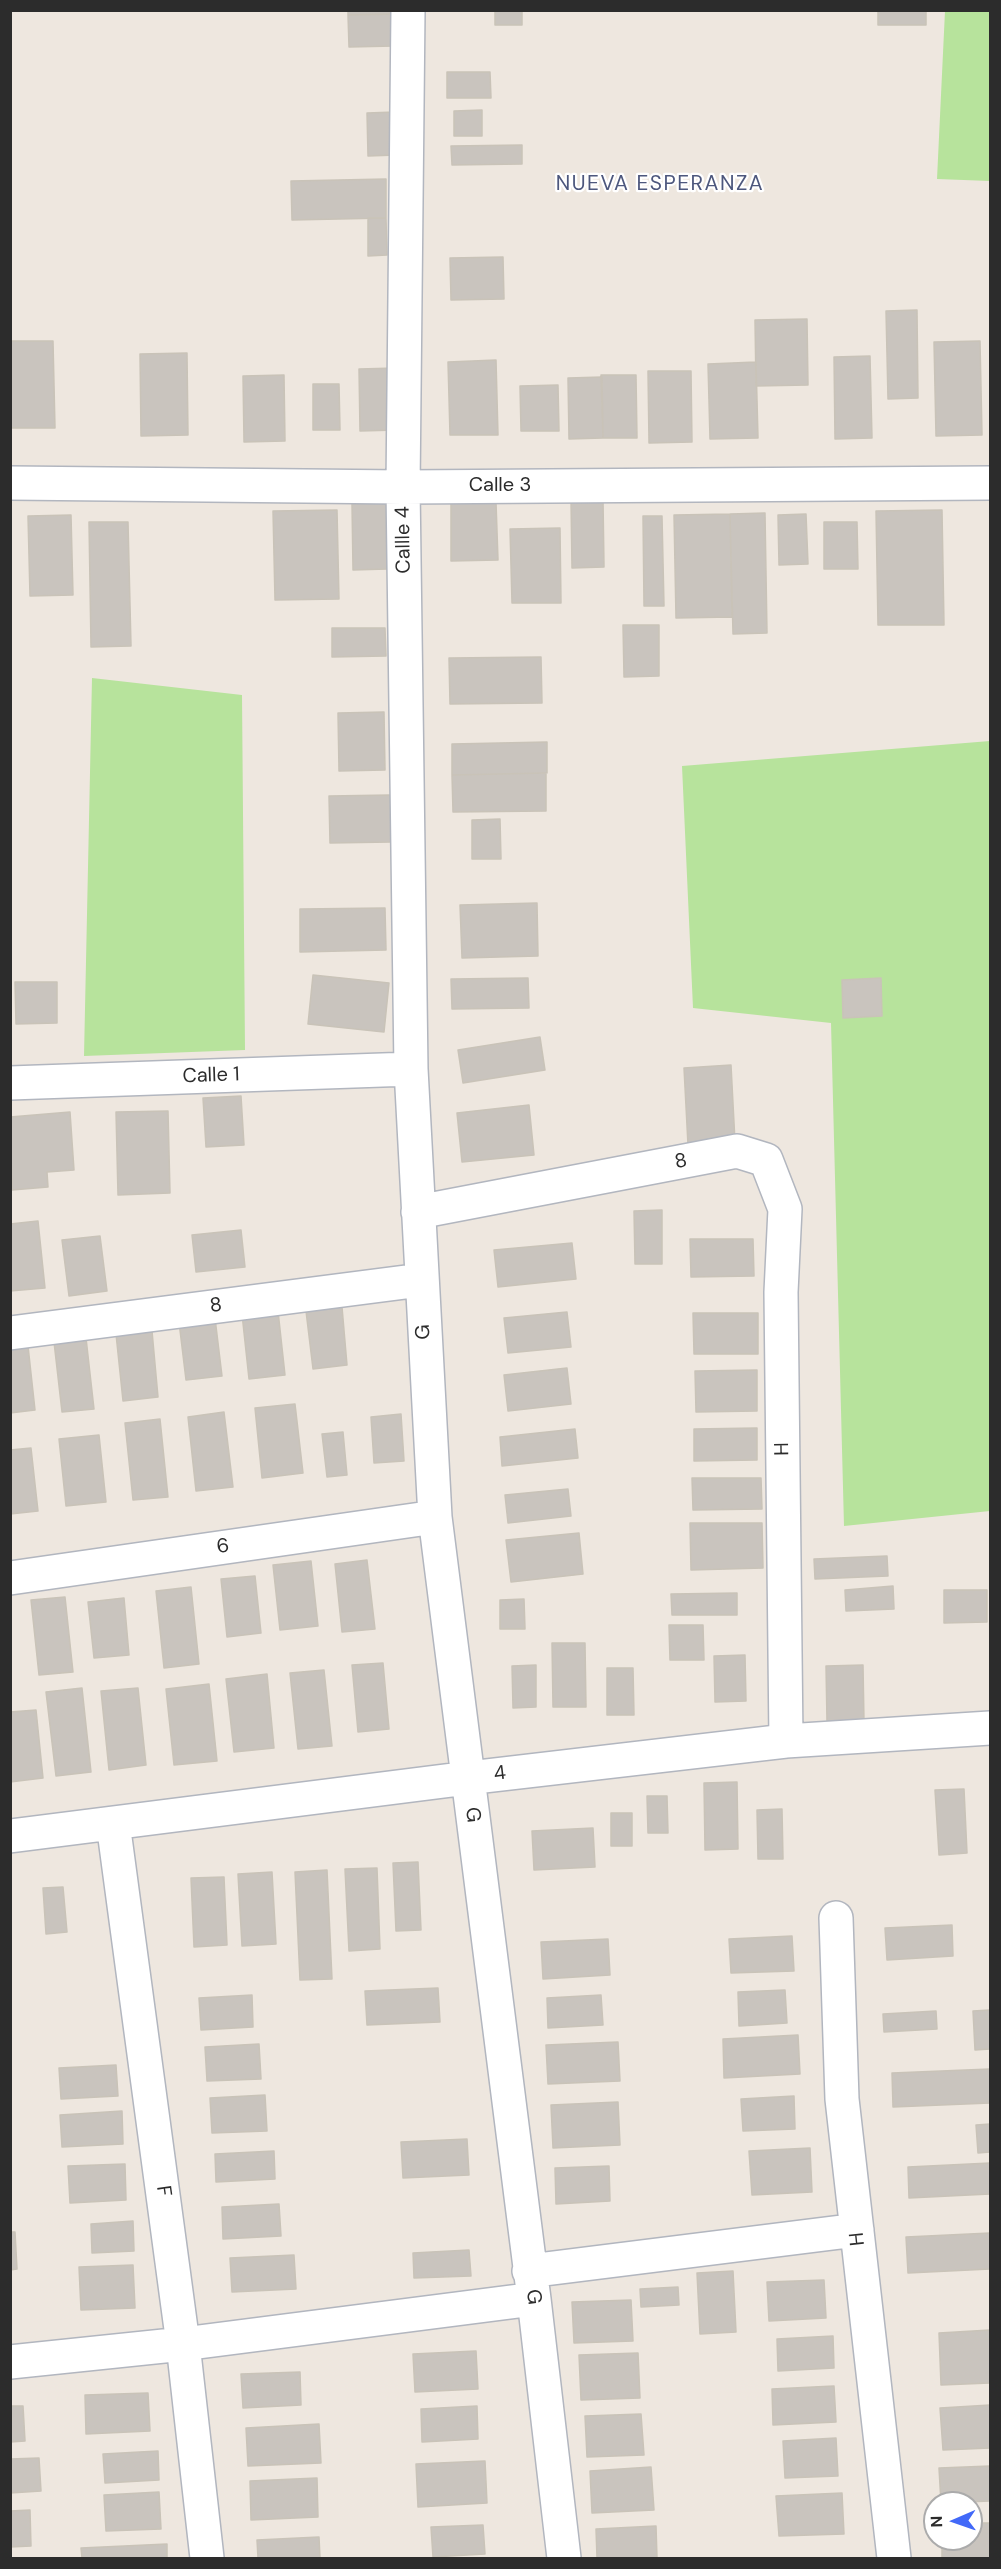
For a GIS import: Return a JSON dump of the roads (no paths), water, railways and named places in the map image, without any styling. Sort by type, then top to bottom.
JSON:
[{"type":"street","name":"Callle 4","points":[[408,10],[403,487],[411,1070]]},
{"type":"street","name":"Calle 3","points":[[10,483],[403,487],[990,483]]},
{"type":"street","name":"Calle 1","points":[[10,1083],[411,1070]]},
{"type":"street","name":"G","points":[[411,1070],[435,1516],[532,2285],[564,2559]]},
{"type":"street","name":"8","points":[[418,1212],[737,1152],[766,1160]]},
{"type":"street","name":"H","points":[[766,1160],[784,1209],[781,1292],[786,1741]]},
{"type":"street","name":"8","points":[[10,1333],[421,1280]]},
{"type":"street","name":"6","points":[[10,1578],[435,1516]]},
{"type":"street","name":"4","points":[[10,1836],[468,1778],[786,1741],[990,1728]]},
{"type":"street","name":"F","points":[[113,1823],[183,2343],[207,2559]]},
{"type":"street","name":"H","points":[[836,1918],[842,2099],[894,2559]]},
{"type":"street","points":[[10,2362],[183,2343],[857,2230]]},
{"type":"district","name":"NUEVA ESPERANZA","points":[[660,184]]}]
